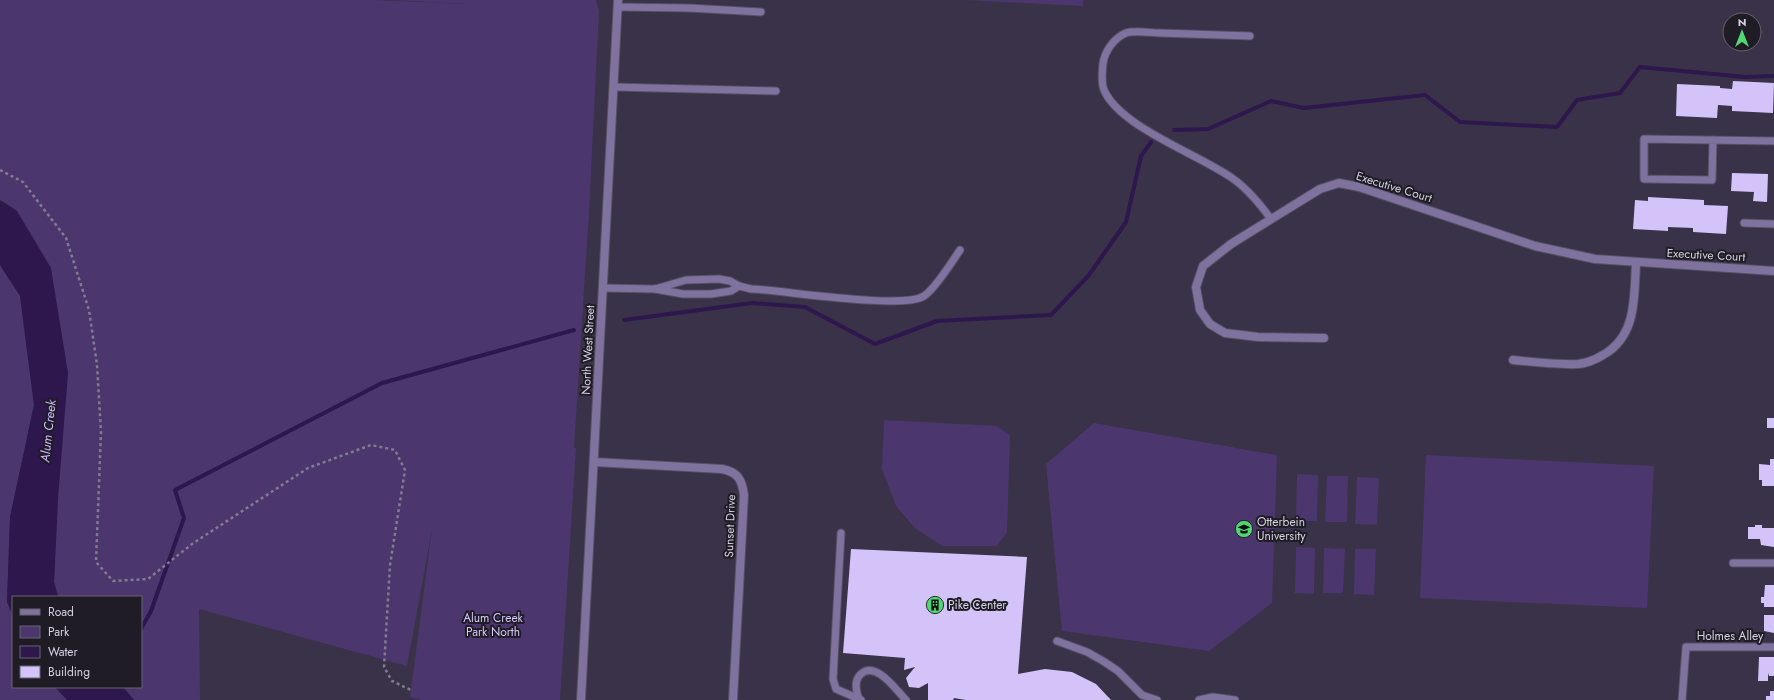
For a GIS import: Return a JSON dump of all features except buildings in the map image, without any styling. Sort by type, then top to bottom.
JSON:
[{"type":"street","name":"North West Street","points":[[581,700],[618,3]]},
{"type":"street","name":"Executive Court","points":[[1324,338],[1258,336],[1225,333],[1210,324],[1200,310],[1196,288],[1203,266],[1231,244],[1320,189],[1339,183],[1359,187],[1535,246],[1595,259],[1636,263],[1774,271]]},
{"type":"street","points":[[1514,360],[1578,364],[1595,360],[1610,352],[1620,343],[1627,331],[1634,305],[1636,263]]},
{"type":"street","name":"Sunset Drive","points":[[594,462],[722,469],[734,473],[742,482],[744,495],[733,700]]},
{"type":"lane","points":[[664,0],[665,8]]},
{"type":"lane","points":[[618,3],[665,8],[761,12]]},
{"type":"lane","points":[[1250,36],[1126,33],[1108,48],[1104,60],[1102,75],[1104,89],[1122,114],[1142,128],[1208,162],[1233,178],[1257,201],[1271,219]]},
{"type":"lane","points":[[614,87],[776,91]]},
{"type":"lane","points":[[1712,140],[1712,180],[1644,179],[1644,140],[1712,140],[1774,141]]},
{"type":"lane","points":[[1744,223],[1774,224]]},
{"type":"lane","points":[[655,289],[677,282],[701,279],[730,281],[739,286],[751,289],[838,298],[902,301],[924,297],[960,250]]},
{"type":"lane","points":[[603,288],[655,289],[683,294],[711,294],[731,291],[739,286]]},
{"type":"lane","points":[[841,533],[833,680],[836,689],[860,699]]},
{"type":"lane","points":[[1733,563],[1774,563]]},
{"type":"lane","points":[[1057,641],[1087,652],[1103,661],[1118,671],[1141,697],[1157,700]]},
{"type":"lane","name":"Holmes Alley","points":[[1682,700],[1686,647],[1774,647]]},
{"type":"lane","points":[[860,699],[856,683],[860,675],[867,671],[873,670],[880,673],[906,700]]},
{"type":"lane","points":[[1199,700],[1213,697],[1235,700]]},
{"type":"path","points":[[0,170],[23,182],[66,238],[89,310],[97,365],[101,432],[96,562],[114,581],[148,579],[192,544],[308,468],[371,445],[395,450],[405,470],[390,565],[384,667],[392,681],[411,690]]},
{"type":"green space","name":"Alum Creek Park North","points":[[0,0],[375,0],[466,4],[394,0],[596,0],[599,11],[589,211],[560,700],[422,700],[410,697],[432,529],[407,666],[199,609],[200,700],[134,700],[124,688],[142,688],[142,596],[59,596],[54,582],[58,499],[17,211],[0,200]]},
{"type":"green space","points":[[965,0],[1083,0],[1083,6]]},
{"type":"green space","points":[[0,265],[20,296],[34,405],[10,517],[7,602],[12,614],[12,688],[56,688],[67,700],[0,700]]},
{"type":"green space","points":[[884,420],[996,426],[1010,435],[1007,532],[997,546],[942,546],[915,528],[896,506],[882,469]]},
{"type":"green space","points":[[1094,423],[1277,455],[1272,603],[1209,651],[1062,631],[1046,464]]},
{"type":"green space","points":[[1426,455],[1654,466],[1647,608],[1420,598]]},
{"type":"green space","points":[[1297,474],[1318,475],[1317,521],[1296,521]]},
{"type":"green space","points":[[1327,476],[1348,476],[1347,522],[1325,522]]},
{"type":"green space","points":[[1357,477],[1379,478],[1377,525],[1355,524]]},
{"type":"green space","points":[[1296,547],[1315,548],[1314,594],[1295,593]]},
{"type":"green space","points":[[1324,548],[1345,549],[1343,593],[1323,593]]},
{"type":"green space","points":[[1355,549],[1376,549],[1374,595],[1354,594]]},
{"type":"water","name":"Alum Creek","points":[[0,200],[17,211],[51,268],[68,373],[58,499],[54,582],[58,596],[12,596],[12,614],[7,602],[10,517],[34,405],[20,296],[0,265]]},
{"type":"water","points":[[56,688],[124,688],[134,700],[67,700]]},
{"type":"waterway","points":[[1174,130],[1208,129],[1271,101],[1304,108],[1425,95],[1460,122],[1557,127],[1577,100],[1620,93],[1640,67],[1745,77],[1774,76]]},
{"type":"waterway","points":[[624,320],[752,303],[805,307],[875,344],[937,321],[1051,315],[1089,275],[1126,222],[1141,156],[1151,142]]},
{"type":"waterway","points":[[142,627],[151,611],[184,518],[175,490],[382,383],[574,330]]},
{"type":"place","name":"Otterbein University","points":[[1244,529]]},
{"type":"place","name":"Pike Center","points":[[935,605]]}]
